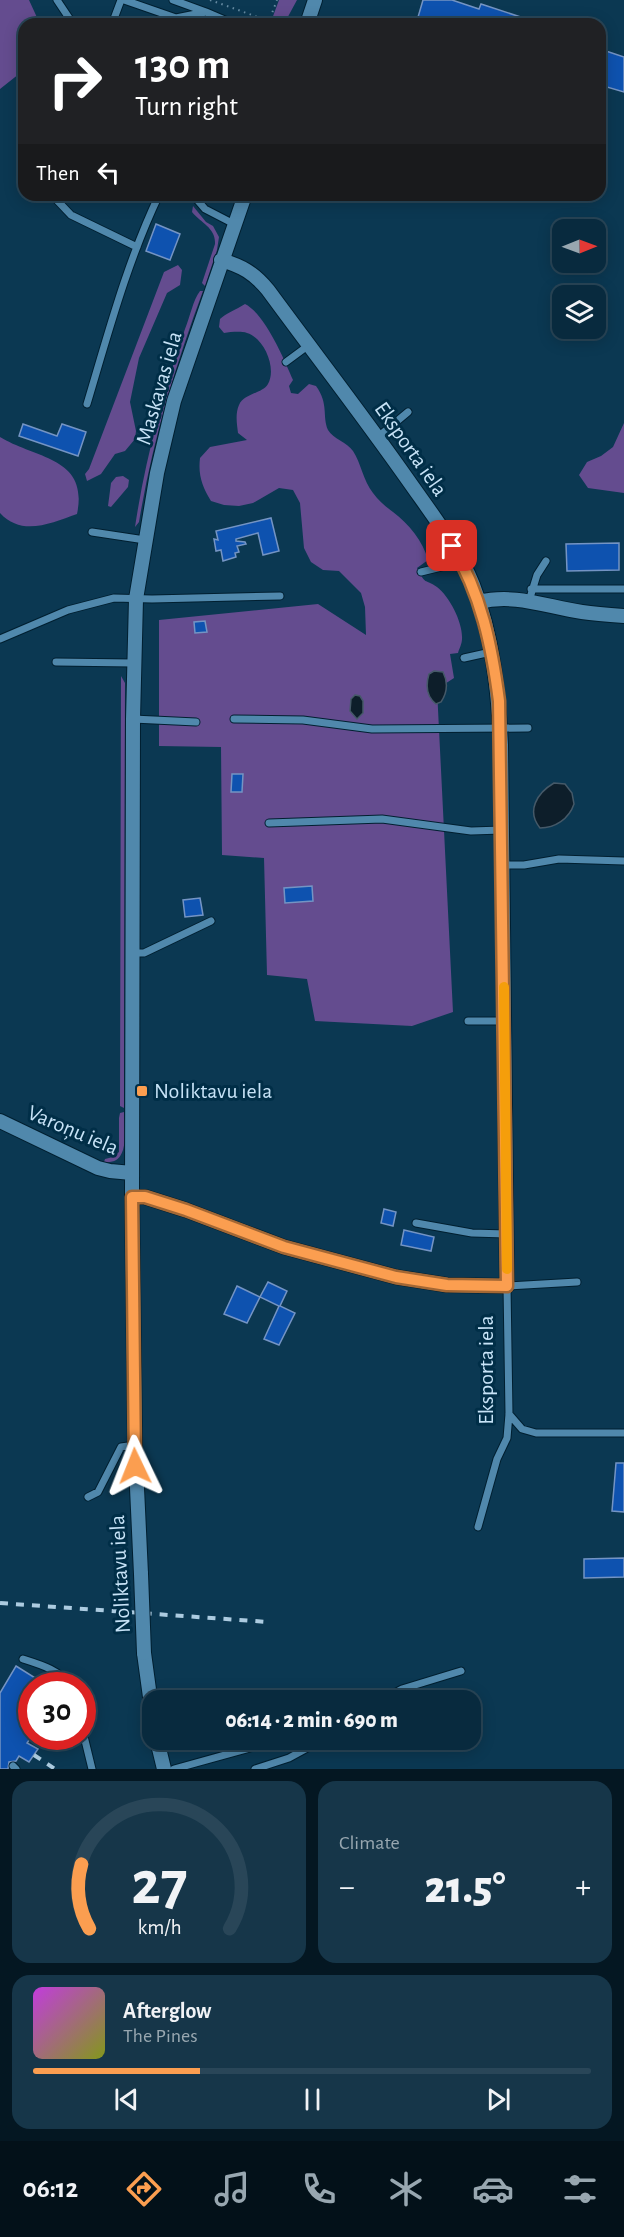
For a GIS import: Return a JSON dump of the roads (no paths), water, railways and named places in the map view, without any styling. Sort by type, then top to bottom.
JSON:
[{"type":"street","points":[[309,18],[315,0]]},
{"type":"street","name":"Maskavas iela","points":[[136,599],[157,473],[174,401],[243,201]]},
{"type":"street","name":"Eksporta iela","points":[[221,260],[245,268],[257,277],[309,345],[378,437],[436,520],[462,562],[479,602],[491,652],[499,701],[507,1286]]},
{"type":"street","points":[[479,602],[530,595],[580,612],[624,616]]},
{"type":"street","name":"Noliktavu iela","points":[[136,599],[133,663],[132,1197],[135,1445],[144,1653],[149,1690]]},
{"type":"street","name":"Varoņu iela","points":[[0,1121],[98,1168],[132,1173]]},
{"type":"street","points":[[132,1197],[145,1197],[284,1247],[396,1277],[447,1285],[507,1286]]},
{"type":"street","points":[[159,1750],[164,1769]]},
{"type":"lane","points":[[57,0],[69,18]]},
{"type":"lane","points":[[114,18],[122,0],[176,18],[206,12]]},
{"type":"lane","points":[[173,0],[220,18]]},
{"type":"lane","points":[[58,201],[71,215],[137,247]]},
{"type":"lane","points":[[87,404],[112,317],[156,201]]},
{"type":"lane","points":[[198,201],[205,209],[234,224]]},
{"type":"lane","points":[[286,362],[309,345]]},
{"type":"lane","points":[[378,437],[408,412]]},
{"type":"lane","points":[[92,532],[145,540]]},
{"type":"lane","points":[[546,561],[537,575],[530,595],[624,589]]},
{"type":"lane","points":[[421,572],[462,562]]},
{"type":"lane","points":[[0,639],[68,610],[114,598],[280,596]]},
{"type":"lane","points":[[464,658],[491,652]]},
{"type":"lane","points":[[56,662],[133,663]]},
{"type":"lane","points":[[133,719],[196,722]]},
{"type":"lane","points":[[234,719],[303,720],[372,729],[528,728]]},
{"type":"lane","points":[[269,823],[382,819],[471,831],[502,830]]},
{"type":"lane","points":[[502,865],[524,865],[559,860],[624,861]]},
{"type":"lane","points":[[132,953],[144,953],[211,921]]},
{"type":"lane","points":[[468,1021],[504,1021]]},
{"type":"lane","points":[[416,1223],[472,1233],[506,1234]]},
{"type":"lane","points":[[507,1286],[577,1282]]},
{"type":"lane","name":"Eksporta iela","points":[[478,1527],[497,1459],[507,1438],[509,1414],[507,1286]]},
{"type":"lane","points":[[509,1414],[522,1429],[536,1433],[624,1432]]},
{"type":"lane","points":[[88,1497],[98,1491],[121,1447],[135,1445]]},
{"type":"lane","points":[[23,1659],[56,1672]]},
{"type":"lane","points":[[400,1690],[461,1671]]},
{"type":"lane","points":[[87,1750],[92,1769]]},
{"type":"lane","points":[[174,1769],[243,1750]]},
{"type":"lane","points":[[255,1769],[304,1750]]},
{"type":"water","points":[[434,671],[443,672],[446,684],[443,699],[436,704],[430,697],[427,686],[429,674]]},
{"type":"water","points":[[355,695],[360,696],[363,701],[363,713],[357,719],[350,711],[351,699]]},
{"type":"water","points":[[554,783],[565,784],[572,793],[574,804],[569,814],[561,822],[540,828],[534,815],[535,803],[538,797]]},
{"type":"railway","points":[[0,1603],[268,1622]]},
{"type":"railway","points":[[34,1755],[55,1769]]},
{"type":"place","name":"Noliktavu iela","points":[[142,1091]]}]
